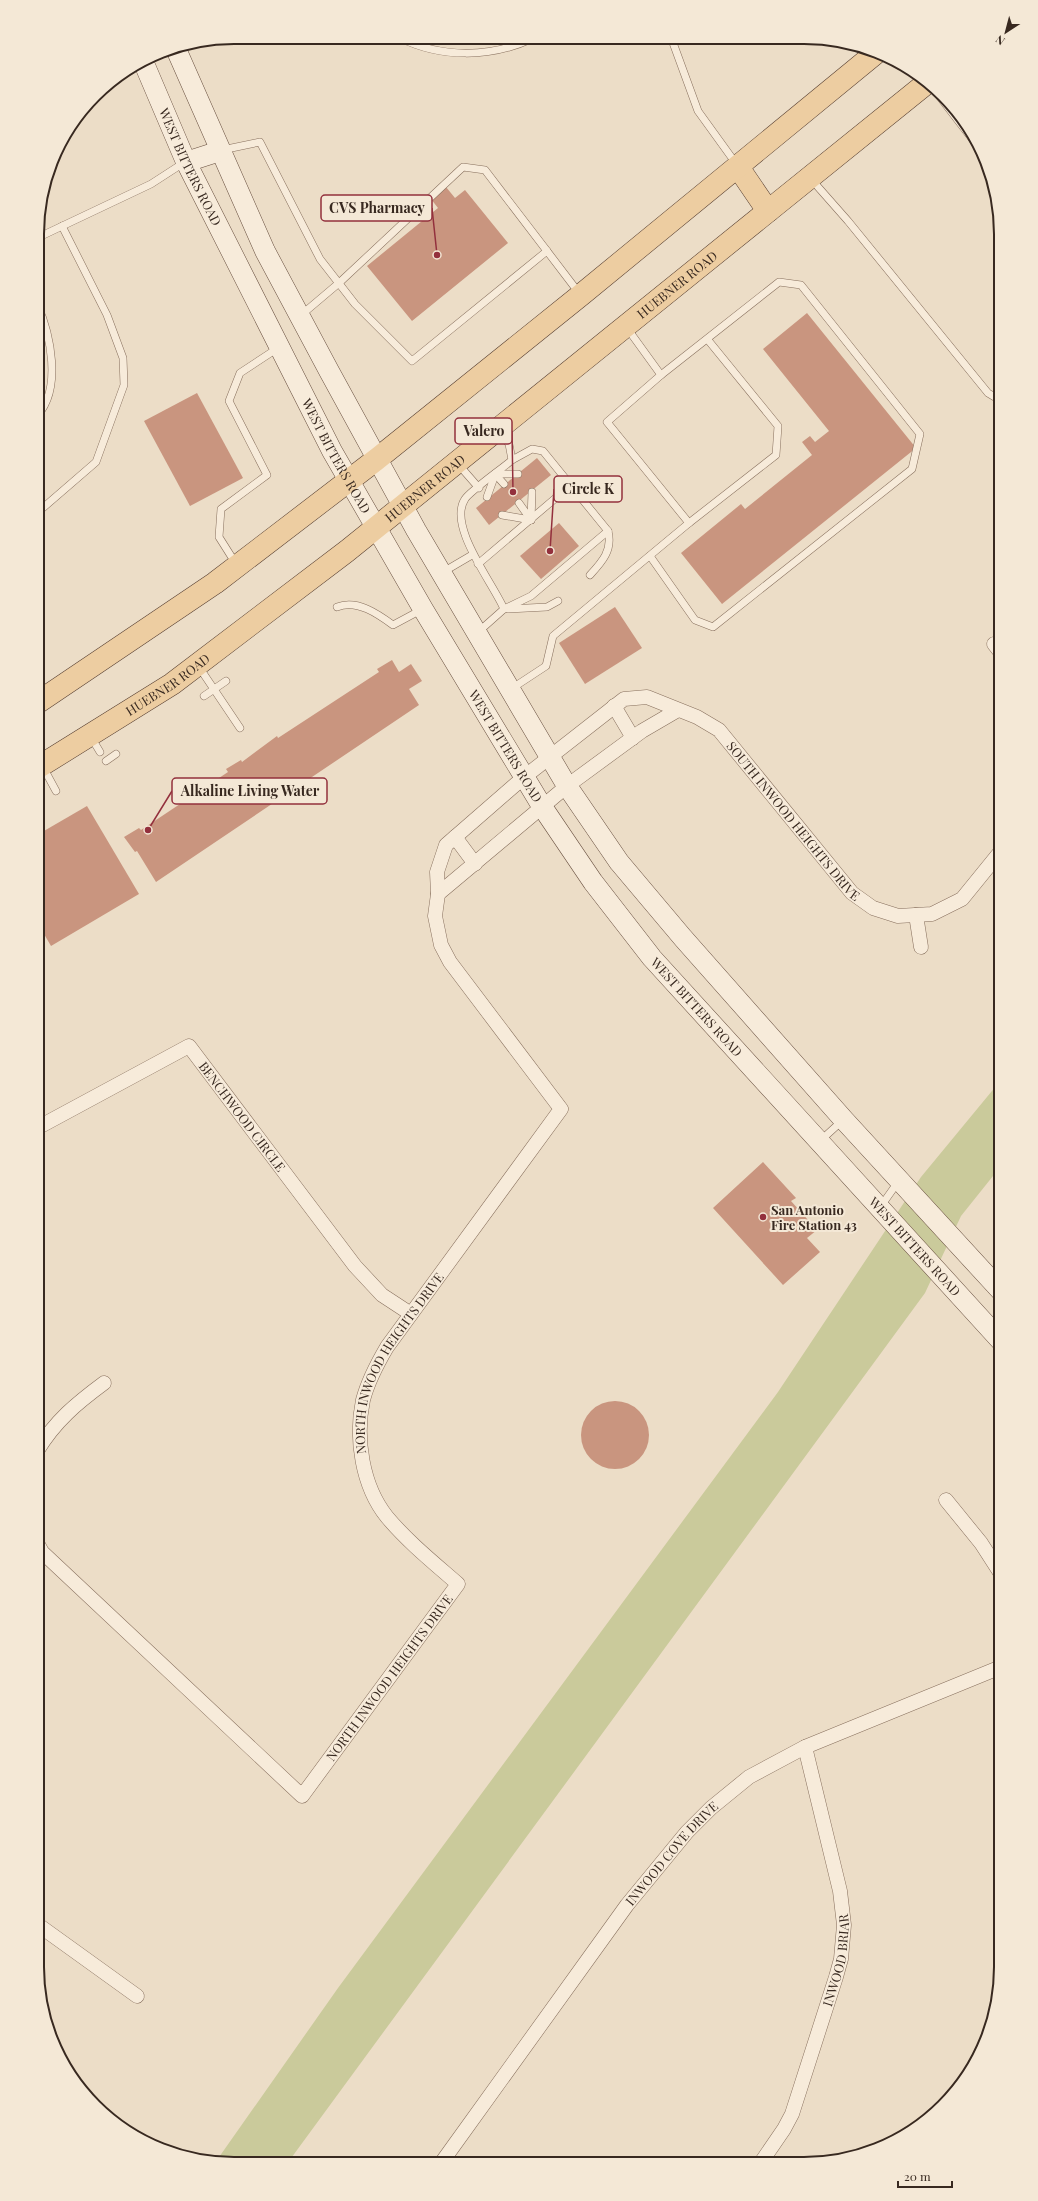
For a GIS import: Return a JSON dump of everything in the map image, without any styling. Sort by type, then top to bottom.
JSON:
[{"type":"main road","points":[[178,52],[265,251],[402,506],[440,573],[567,786],[624,868],[683,938],[844,1120],[994,1283]]},
{"type":"main road","points":[[44,698],[136,638],[237,566],[377,459],[581,295],[872,56]]},
{"type":"main road","name":"WEST BITTERS ROAD","points":[[145,66],[186,162],[278,348],[376,528],[523,778],[543,808],[593,882],[652,958],[994,1333]]},
{"type":"main road","name":"HUEBNER ROAD","points":[[44,765],[95,744],[376,528],[923,86]]},
{"type":"main road","points":[[186,162],[220,151]]},
{"type":"main road","points":[[738,167],[768,211]]},
{"type":"street","name":"SOUTH INWOOD HEIGHTS DRIVE","points":[[549,756],[624,699],[647,697],[698,717],[719,730],[852,893],[873,908],[898,916],[932,914],[962,898],[994,860]]},
{"type":"street","points":[[614,706],[633,738]]},
{"type":"street","points":[[438,894],[543,808],[567,786],[633,738],[678,710]]},
{"type":"street","name":"NORTH INWOOD HEIGHTS DRIVE","points":[[44,1554],[302,1796],[458,1584],[406,1538],[386,1515],[371,1489],[362,1460],[360,1430],[363,1400],[373,1372],[387,1347],[562,1109],[450,962],[441,945],[435,916],[438,894],[437,872],[446,845],[549,756]]},
{"type":"street","points":[[455,837],[475,864]]},
{"type":"street","points":[[916,915],[921,947]]},
{"type":"street","name":"BENCHWOOD CIRCLE","points":[[44,1124],[190,1046],[355,1266],[382,1295],[411,1314]]},
{"type":"street","points":[[44,1441],[54,1427],[75,1404],[104,1383]]},
{"type":"street","points":[[946,1500],[981,1543],[994,1563]]},
{"type":"street","name":"INWOOD COVE DRIVE","points":[[446,2157],[627,1905],[687,1832],[711,1808],[749,1777],[805,1747],[994,1670]]},
{"type":"street","name":"INWOOD BRIAR","points":[[764,2157],[792,2114],[841,1959],[844,1925],[840,1891],[805,1747]]},
{"type":"street","points":[[44,1929],[137,1996]]},
{"type":"lane","points":[[415,44],[427,49],[461,54],[517,44]]},
{"type":"lane","points":[[673,44],[698,111],[738,167]]},
{"type":"lane","points":[[220,151],[260,142],[320,259],[355,304],[412,361],[547,251]]},
{"type":"lane","points":[[44,235],[151,184],[186,162]]},
{"type":"lane","points":[[300,316],[339,283],[463,167],[485,170],[581,295]]},
{"type":"lane","points":[[809,178],[848,221],[988,393],[994,397]]},
{"type":"lane","points":[[44,507],[96,462],[124,385],[123,358],[107,315],[62,226]]},
{"type":"lane","points":[[650,556],[696,620],[713,627],[912,469],[920,434],[801,285],[779,282],[708,340],[661,375],[607,422],[689,523]]},
{"type":"lane","points":[[44,319],[48,335],[51,393],[44,409]]},
{"type":"lane","points":[[626,326],[661,375]]},
{"type":"lane","points":[[509,690],[546,666],[553,636],[689,523],[776,455],[778,426],[708,340]]},
{"type":"lane","points":[[237,566],[219,537],[220,509],[267,475],[229,401],[240,373],[278,348]]},
{"type":"lane","points":[[497,430],[509,444],[512,460]]},
{"type":"lane","points":[[504,609],[497,592],[472,555],[460,518],[464,500],[512,460],[532,449],[544,451],[608,531],[610,540],[606,556],[590,576]]},
{"type":"lane","points":[[457,462],[479,488]]},
{"type":"lane","points":[[495,474],[518,474]]},
{"type":"lane","points":[[495,474],[504,484]]},
{"type":"lane","points":[[488,497],[495,474]]},
{"type":"lane","points":[[478,564],[571,485]]},
{"type":"lane","points":[[531,520],[532,492]]},
{"type":"lane","points":[[518,502],[531,520]]},
{"type":"lane","points":[[502,515],[531,520]]},
{"type":"lane","points":[[476,634],[504,609],[531,596],[608,531]]},
{"type":"lane","points":[[440,573],[472,555]]},
{"type":"lane","points":[[504,609],[547,607],[558,601]]},
{"type":"lane","points":[[337,607],[347,604],[366,609],[393,625],[423,609]]},
{"type":"lane","points":[[198,665],[240,728]]},
{"type":"lane","points":[[204,696],[226,681]]},
{"type":"lane","points":[[106,761],[116,754]]},
{"type":"lane","points":[[44,773],[56,791]]},
{"type":"lane","points":[[819,1142],[844,1120]]},
{"type":"lane","points":[[879,1208],[899,1180]]},
{"type":"green space","points":[[994,1088],[994,1175],[961,1216],[925,1293],[292,2157],[219,2157],[338,1988],[778,1392],[921,1177]]},
{"type":"building","points":[[446,187],[455,198],[465,190],[508,243],[412,321],[367,266],[438,208],[431,199]]},
{"type":"building","points":[[807,313],[916,448],[722,604],[681,553],[741,504],[745,509],[812,455],[802,442],[810,436],[815,442],[829,431],[763,349]]},
{"type":"building","points":[[197,393],[243,478],[190,506],[144,421]]},
{"type":"building","points":[[537,458],[551,475],[489,525],[476,508]]},
{"type":"building","points":[[559,523],[579,546],[541,579],[520,556]]},
{"type":"building","points":[[615,607],[642,648],[585,684],[559,643]]},
{"type":"building","points":[[392,660],[399,672],[411,664],[422,681],[409,689],[419,705],[156,882],[137,851],[135,852],[124,837],[139,828],[141,830],[228,772],[226,769],[241,760],[242,762],[277,736],[278,738],[379,672],[377,669]]},
{"type":"building","points":[[87,806],[139,894],[51,946],[44,934],[44,831]]},
{"type":"building","name":"San Antonio Fire Station 43","points":[[763,1162],[796,1198],[791,1201],[817,1230],[807,1238],[820,1252],[783,1285],[713,1208]]},
{"type":"building","points":[[615,1401],[628,1404],[639,1411],[646,1422],[649,1435],[646,1448],[639,1459],[628,1466],[615,1469],[602,1466],[591,1459],[584,1448],[581,1435],[584,1422],[591,1411],[602,1404]]},
{"type":"place","name":"CVS Pharmacy","points":[[437,255]]},
{"type":"place","name":"Valero","points":[[513,492]]},
{"type":"place","name":"Circle K","points":[[550,551]]},
{"type":"place","name":"Alkaline Living Water","points":[[148,830]]},
{"type":"place","name":"San Antonio Fire Station 43","points":[[763,1217]]}]
